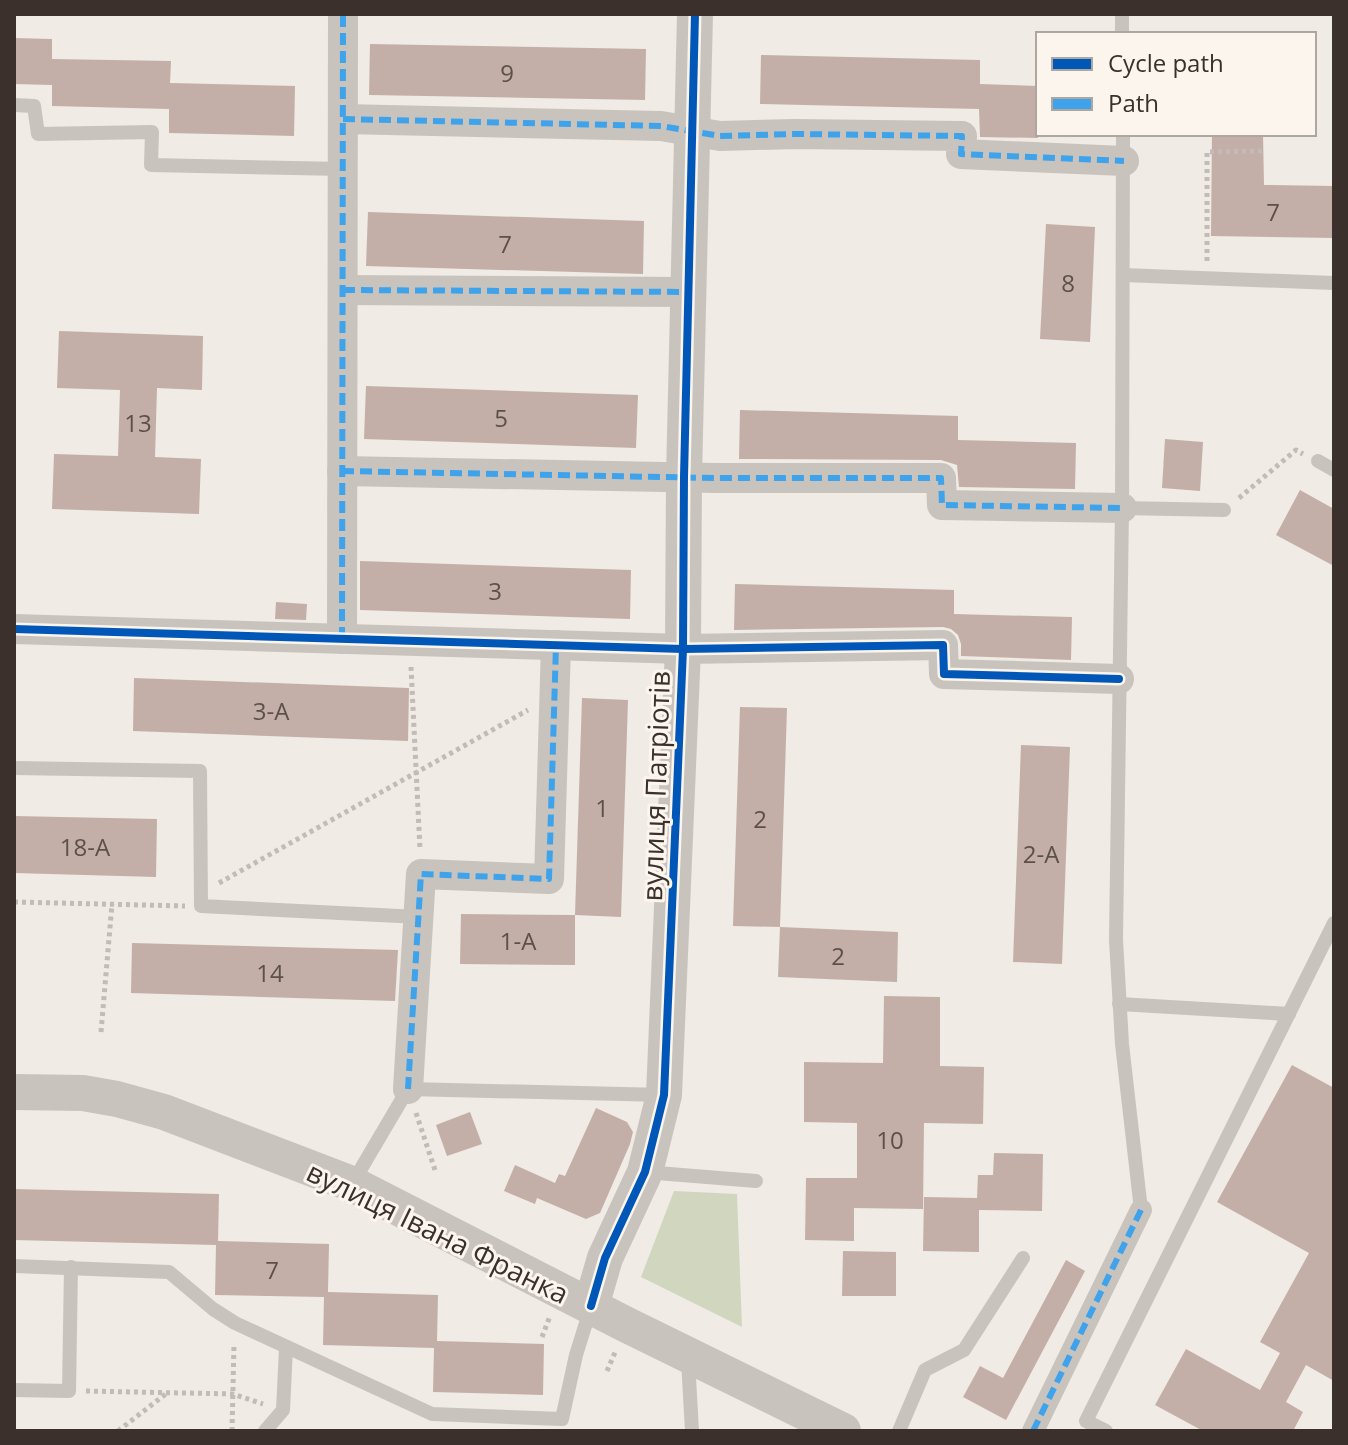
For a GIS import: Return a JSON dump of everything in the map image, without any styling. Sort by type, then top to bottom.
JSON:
[{"type":"street","points":[[342,639],[343,14]]},
{"type":"street","name":"вулиця Патріотів","points":[[591,1306],[605,1258],[645,1172],[664,1095],[683,649],[695,14]]},
{"type":"street","points":[[343,119],[661,126],[720,136],[962,136],[961,154],[1124,148]]},
{"type":"street","points":[[343,290],[689,292]]},
{"type":"street","points":[[342,471],[715,478],[941,478],[942,505],[1122,508]]},
{"type":"street","points":[[14,629],[683,649],[943,645],[944,674],[1119,679]]},
{"type":"street","points":[[408,1089],[421,874],[549,879],[556,645]]},
{"type":"street","name":"вулиця Івана Франка","points":[[14,1092],[83,1093],[153,1109],[352,1184],[688,1356],[843,1431]]},
{"type":"street","points":[[1033,1431],[1141,1210]]},
{"type":"lane","points":[[14,105],[34,106],[38,134],[152,132],[151,165],[343,169]]},
{"type":"lane","points":[[1124,148],[1116,940],[1122,1044],[1141,1210]]},
{"type":"lane","points":[[1123,275],[1334,283]]},
{"type":"lane","points":[[1318,461],[1334,470]]},
{"type":"lane","points":[[1122,508],[1224,510]]},
{"type":"lane","points":[[14,768],[200,771],[201,900],[419,917]]},
{"type":"lane","points":[[1106,1431],[1086,1421],[1334,923]]},
{"type":"lane","points":[[1119,1004],[1289,1014]]},
{"type":"lane","points":[[352,1184],[408,1089],[664,1095]]},
{"type":"lane","points":[[645,1172],[756,1181]]},
{"type":"lane","points":[[899,1431],[925,1370],[964,1350],[1023,1258]]},
{"type":"lane","points":[[14,1266],[169,1272],[235,1323],[432,1414],[562,1425],[576,1355],[591,1306]]},
{"type":"lane","points":[[14,1390],[69,1391],[71,1267]]},
{"type":"lane","points":[[265,1431],[283,1410],[286,1348]]},
{"type":"lane","points":[[688,1356],[692,1431]]},
{"type":"path","points":[[1206,278],[1207,152],[1262,151]]},
{"type":"path","points":[[1224,510],[1296,450],[1318,461]]},
{"type":"path","points":[[410,641],[421,874]]},
{"type":"path","points":[[14,902],[112,904],[201,900],[416,772],[555,695]]},
{"type":"path","points":[[101,1032],[112,904]]},
{"type":"path","points":[[408,1089],[435,1170]]},
{"type":"path","points":[[542,1337],[554,1307]]},
{"type":"path","points":[[232,1431],[235,1323]]},
{"type":"path","points":[[607,1371],[619,1341]]},
{"type":"path","points":[[69,1391],[233,1394],[283,1410]]},
{"type":"path","points":[[118,1431],[167,1393]]},
{"type":"green space","points":[[674,1191],[737,1194],[742,1327],[641,1277]]},
{"type":"building","points":[[14,38],[52,39],[52,59],[171,61],[170,83],[295,86],[294,136],[169,133],[169,109],[52,106],[52,85],[14,84]]},
{"type":"building","points":[[370,44],[646,49],[645,100],[369,95]]},
{"type":"building","points":[[761,55],[980,60],[980,84],[1036,86],[1038,138],[980,137],[979,109],[760,104]]},
{"type":"building","points":[[1212,136],[1263,136],[1264,185],[1334,186],[1334,238],[1211,236]]},
{"type":"building","points":[[368,212],[644,221],[643,274],[366,266]]},
{"type":"building","points":[[1046,224],[1095,227],[1090,342],[1040,339]]},
{"type":"building","points":[[59,331],[203,336],[202,390],[157,388],[155,457],[201,459],[199,514],[52,509],[54,454],[118,456],[120,390],[57,388]]},
{"type":"building","points":[[366,386],[638,395],[636,448],[364,439]]},
{"type":"building","points":[[740,410],[958,416],[958,440],[1076,443],[1075,489],[959,487],[957,465],[941,460],[739,459]]},
{"type":"building","points":[[1165,439],[1203,442],[1200,491],[1162,488]]},
{"type":"building","points":[[1300,490],[1334,509],[1334,566],[1276,535]]},
{"type":"building","points":[[360,561],[631,570],[630,619],[360,610]]},
{"type":"building","points":[[735,584],[954,590],[954,614],[1072,617],[1071,660],[961,656],[958,635],[943,627],[734,630]]},
{"type":"building","points":[[276,602],[307,604],[306,620],[275,619]]},
{"type":"building","points":[[134,678],[409,688],[408,741],[133,731]]},
{"type":"building","points":[[582,698],[628,700],[621,917],[575,915]]},
{"type":"building","points":[[740,707],[787,708],[780,927],[733,926]]},
{"type":"building","points":[[1021,745],[1070,747],[1062,964],[1013,962]]},
{"type":"building","points":[[14,816],[157,819],[156,877],[14,873]]},
{"type":"building","points":[[461,914],[575,915],[575,965],[460,964]]},
{"type":"building","points":[[780,927],[898,932],[897,982],[778,977]]},
{"type":"building","points":[[132,943],[398,950],[395,1001],[131,993]]},
{"type":"building","points":[[884,996],[940,997],[940,1066],[984,1067],[983,1124],[924,1123],[923,1209],[854,1208],[854,1241],[805,1240],[806,1178],[857,1178],[857,1123],[804,1122],[804,1062],[883,1063]]},
{"type":"building","points":[[1292,1065],[1334,1088],[1334,1381],[1306,1365],[1286,1402],[1303,1412],[1293,1431],[1203,1431],[1155,1405],[1186,1349],[1260,1390],[1280,1353],[1260,1342],[1309,1253],[1217,1202]]},
{"type":"building","points":[[596,1108],[627,1122],[633,1132],[600,1213],[586,1219],[537,1198],[535,1204],[504,1191],[515,1165],[555,1183],[559,1174],[565,1176]]},
{"type":"building","points":[[470,1112],[482,1144],[447,1156],[436,1125]]},
{"type":"building","points":[[994,1153],[1043,1154],[1042,1211],[979,1210],[979,1252],[923,1251],[924,1197],[977,1198],[978,1175],[993,1175]]},
{"type":"building","points":[[14,1189],[219,1194],[218,1241],[329,1244],[328,1292],[438,1295],[437,1341],[544,1344],[543,1395],[433,1392],[434,1348],[323,1345],[324,1297],[215,1295],[216,1245],[14,1240]]},
{"type":"building","points":[[843,1251],[896,1252],[896,1296],[842,1296]]},
{"type":"building","points":[[1066,1260],[1085,1271],[1006,1420],[963,1397],[980,1366],[1003,1378]]},
{"type":"marked path","points":[[342,639],[343,14]]},
{"type":"marked path","points":[[343,119],[661,126],[720,136],[962,136],[961,154],[1124,161]]},
{"type":"marked path","points":[[343,290],[689,292]]},
{"type":"marked path","points":[[342,471],[715,478],[941,478],[942,505],[1122,508]]},
{"type":"marked path","points":[[408,1089],[421,874],[549,879],[556,645]]},
{"type":"marked path","points":[[1033,1431],[1141,1210]]},
{"type":"cycle path","points":[[591,1306],[605,1258],[645,1172],[664,1095],[683,649],[695,14]]},
{"type":"cycle path","points":[[14,629],[683,649],[943,645],[944,674],[1119,679]]}]
